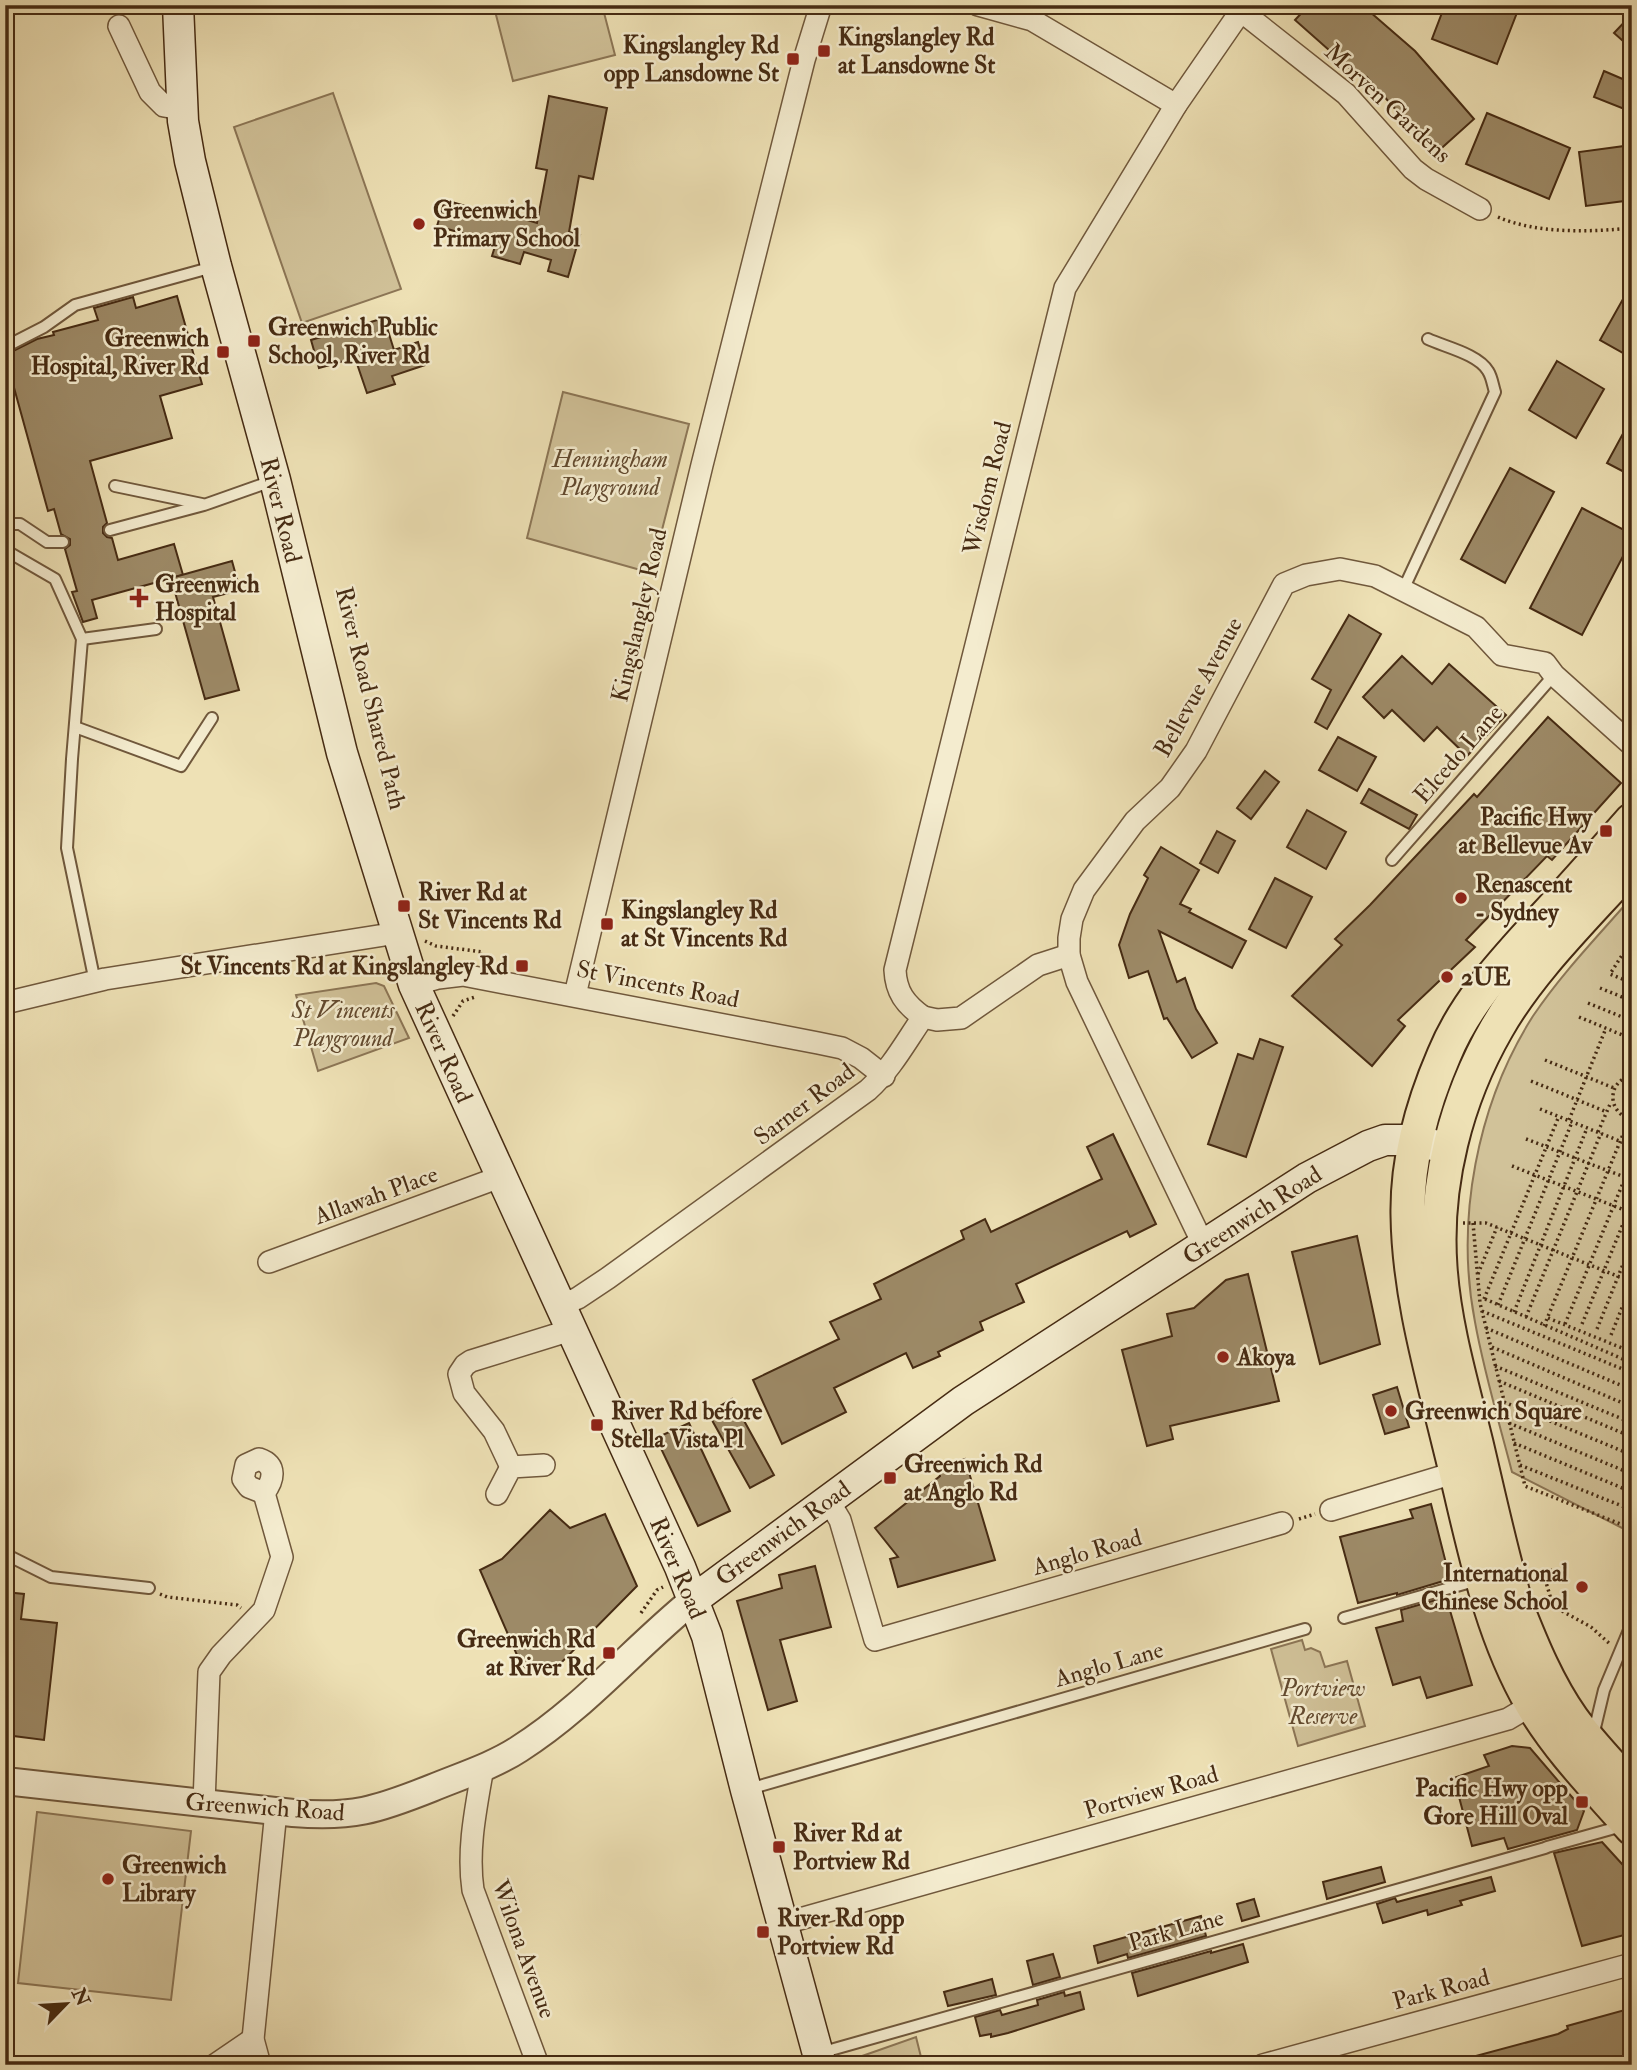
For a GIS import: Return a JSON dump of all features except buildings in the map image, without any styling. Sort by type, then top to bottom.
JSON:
[{"type":"main road","name":"River Road","points":[[178,5],[182,109],[190,161],[275,480],[342,754],[408,932],[414,985],[707,1636],[819,2059]]},
{"type":"main road","points":[[1630,1826],[1556,1740],[1510,1660],[1499,1630],[1417,1305],[1408,1214],[1409,1176],[1415,1140],[1444,1053],[1479,991],[1632,820]]},
{"type":"main road","points":[[1632,864],[1540,968],[1508,1009],[1478,1066],[1460,1111],[1450,1149],[1441,1198],[1439,1247],[1444,1294],[1460,1376],[1517,1608],[1530,1643],[1572,1719],[1632,1789]]},
{"type":"main road","name":"Greenwich Road","points":[[693,1600],[963,1401],[1307,1178],[1368,1146],[1393,1139],[1415,1140],[1450,1149]]},
{"type":"street","name":"Kingslangley Road","points":[[575,995],[702,466],[804,60],[821,5]]},
{"type":"street","points":[[978,5],[1032,20],[1176,105]]},
{"type":"street","name":"Wisdom Road","points":[[923,1017],[904,1000],[898,990],[895,970],[1065,288],[1176,105],[1243,8]]},
{"type":"street","name":"Morven Gardens","points":[[1243,8],[1346,94],[1413,169],[1480,209]]},
{"type":"street","points":[[119,26],[150,92],[164,106],[182,109]]},
{"type":"street","name":"Bellevue Avenue","points":[[1204,1246],[1077,982],[1069,955],[1072,919],[1084,890],[1135,821],[1170,788],[1196,751],[1284,584],[1306,575],[1340,569],[1375,576],[1476,627],[1502,655],[1545,663],[1554,675],[1632,745]]},
{"type":"street","points":[[5,1003],[95,982],[408,932]]},
{"type":"street","points":[[923,1017],[949,1020],[961,1018],[1038,965],[1069,955]]},
{"type":"street","name":"St Vincents Road","points":[[414,985],[463,975],[780,1034],[842,1048],[861,1058],[884,1076]]},
{"type":"street","name":"Sarner Road","points":[[511,1467],[494,1431],[464,1393],[459,1374],[466,1365],[565,1318],[578,1298],[850,1104],[884,1076],[923,1017]]},
{"type":"street","name":"Allawah Place","points":[[269,1262],[500,1177]]},
{"type":"street","points":[[497,1494],[511,1467],[544,1465]]},
{"type":"street","points":[[1331,1510],[1457,1472]]},
{"type":"street","points":[[205,1804],[209,1672],[221,1655],[264,1610],[282,1557],[264,1493]]},
{"type":"street","name":"Anglo Road","points":[[828,1500],[840,1520],[875,1640],[1282,1523]]},
{"type":"street","name":"Greenwich Road","points":[[5,1780],[276,1811],[339,1815],[371,1811],[483,1767],[519,1749],[607,1680],[671,1617],[693,1600]]},
{"type":"street","name":"Portview Road","points":[[782,1924],[1495,1723],[1508,1719],[1533,1704]]},
{"type":"street","name":"Wilona Avenue","points":[[483,1767],[471,1848],[473,1891],[538,2065]]},
{"type":"street","points":[[260,2065],[253,2039],[276,1811]]},
{"type":"street","name":"Park Road","points":[[1263,2065],[1632,1964]]},
{"type":"street","points":[[215,2065],[253,2039]]},
{"type":"lane","points":[[5,347],[44,327],[75,305],[216,266]]},
{"type":"lane","points":[[1403,590],[1495,393],[1488,369],[1466,354],[1428,339]]},
{"type":"lane","points":[[110,530],[204,505],[275,480]]},
{"type":"lane","points":[[115,486],[204,505]]},
{"type":"lane","points":[[5,524],[20,524],[47,542],[63,542]]},
{"type":"lane","points":[[5,550],[55,579],[82,639],[67,848],[95,982]]},
{"type":"lane","points":[[82,639],[156,629]]},
{"type":"lane","name":"Elcedo Lane","points":[[1392,860],[1554,675]]},
{"type":"lane","points":[[75,727],[181,766],[212,718]]},
{"type":"lane","points":[[5,1553],[51,1577],[149,1588]]},
{"type":"lane","points":[[1344,1618],[1484,1578]]},
{"type":"lane","points":[[1592,1743],[1604,1689],[1632,1623]]},
{"type":"lane","name":"Anglo Lane","points":[[746,1790],[1305,1629]]},
{"type":"lane","points":[[1620,1652],[1632,1656]]},
{"type":"lane","name":"Park Lane","points":[[819,2059],[1546,1847],[1630,1826]]},
{"type":"path","points":[[1480,209],[1513,223],[1579,231],[1632,228]]},
{"type":"path","points":[[408,932],[426,942],[483,953],[480,996],[463,1001],[458,1007],[453,1017],[455,1027]]},
{"type":"path","points":[[1630,947],[1610,974],[1632,983]]},
{"type":"path","points":[[1600,988],[1632,1001]]},
{"type":"path","points":[[1588,1003],[1632,1021]]},
{"type":"path","points":[[1579,1017],[1632,1039]]},
{"type":"path","points":[[1498,1305],[1549,1181],[1606,1028]]},
{"type":"path","points":[[1545,1060],[1614,1088]]},
{"type":"path","points":[[1527,1318],[1589,1163],[1614,1088],[1632,1075]]},
{"type":"path","points":[[1531,1081],[1606,1112]]},
{"type":"path","points":[[1544,1326],[1630,1120],[1616,1111],[1612,1099]]},
{"type":"path","points":[[1540,1109],[1632,1146]]},
{"type":"path","points":[[1482,1298],[1559,1116]]},
{"type":"path","points":[[1514,1312],[1587,1128]]},
{"type":"path","points":[[1526,1139],[1632,1180]]},
{"type":"path","points":[[1565,1324],[1632,1161]]},
{"type":"path","points":[[1512,1166],[1630,1212]]},
{"type":"path","points":[[1582,1324],[1632,1202]]},
{"type":"path","points":[[1611,1335],[1632,1282],[1497,1227],[1486,1223],[1470,1223],[1482,1311],[1525,1486],[1628,1527],[1632,1519]]},
{"type":"path","points":[[1478,1274],[1497,1227]]},
{"type":"path","points":[[1597,1329],[1632,1242]]},
{"type":"path","points":[[1482,1298],[1632,1363]]},
{"type":"path","points":[[1482,1311],[1632,1373]]},
{"type":"path","points":[[1548,1318],[1632,1352]]},
{"type":"path","points":[[1625,1341],[1632,1325]]},
{"type":"path","points":[[1486,1328],[1632,1391]]},
{"type":"path","points":[[1491,1346],[1632,1407]]},
{"type":"path","points":[[1495,1366],[1632,1423]]},
{"type":"path","points":[[1499,1381],[1632,1437]]},
{"type":"path","points":[[1504,1402],[1632,1455]]},
{"type":"path","points":[[1509,1423],[1632,1474]]},
{"type":"path","points":[[1514,1443],[1632,1492]]},
{"type":"path","points":[[1520,1465],[1632,1510]]},
{"type":"path","points":[[1282,1523],[1331,1510]]},
{"type":"path","points":[[1552,1570],[1543,1572],[1553,1606],[1591,1627],[1620,1652]]},
{"type":"path","points":[[149,1588],[167,1597],[237,1605]]},
{"type":"green space","points":[[518,5],[602,5],[615,55],[513,81],[495,11]]},
{"type":"green space","points":[[333,93],[401,289],[302,323],[234,127]]},
{"type":"green space","name":"Henningham Playground","points":[[563,392],[689,424],[651,573],[527,538]]},
{"type":"green space","points":[[1632,897],[1632,1533],[1512,1472],[1475,1322],[1469,1283],[1468,1244],[1470,1204],[1485,1125],[1514,1050],[1533,1016],[1556,985]]},
{"type":"green space","name":"St Vincents Playground","points":[[376,983],[384,986],[409,1038],[318,1071],[296,995]]},
{"type":"green space","name":"Portview Reserve","points":[[1302,1640],[1305,1650],[1311,1648],[1320,1652],[1325,1667],[1347,1661],[1365,1726],[1298,1746],[1271,1649]]},
{"type":"green space","points":[[37,1812],[191,1831],[171,2000],[18,1983]]},
{"type":"green space","points":[[916,2037],[923,2065],[849,2065],[848,2061]]},
{"type":"place","name":"Kingslangley Rd at Lansdowne St","points":[[824,51]]},
{"type":"place","name":"Kingslangley Rd opp Lansdowne St","points":[[793,59]]},
{"type":"place","name":"Greenwich Primary School","points":[[419,224]]},
{"type":"place","name":"Greenwich Public School, River Rd","points":[[254,341]]},
{"type":"place","name":"Greenwich Hospital, River Rd","points":[[223,352]]},
{"type":"place","name":"Greenwich Hospital","points":[[139,598]]},
{"type":"place","name":"Pacific Hwy at Bellevue Av","points":[[1606,831]]},
{"type":"place","name":"Renascent - Sydney","points":[[1461,898]]},
{"type":"place","name":"River Rd at St Vincents Rd","points":[[404,906]]},
{"type":"place","name":"Kingslangley Rd at St Vincents Rd","points":[[607,924]]},
{"type":"place","name":"St Vincents Rd at Kingslangley Rd","points":[[522,966]]},
{"type":"place","name":"2UE","points":[[1447,977]]},
{"type":"place","name":"Akoya","points":[[1223,1357]]},
{"type":"place","name":"Greenwich Square","points":[[1391,1411]]},
{"type":"place","name":"River Rd before Stella Vista Pl","points":[[597,1425]]},
{"type":"place","name":"Greenwich Rd at Anglo Rd","points":[[890,1478]]},
{"type":"place","name":"International Chinese School","points":[[1582,1587]]},
{"type":"place","name":"Greenwich Rd at River Rd","points":[[609,1653]]},
{"type":"place","name":"Pacific Hwy opp Gore Hill Oval","points":[[1582,1802]]},
{"type":"place","name":"River Rd at Portview Rd","points":[[779,1847]]},
{"type":"place","name":"Greenwich Library","points":[[108,1879]]},
{"type":"place","name":"River Rd opp Portview Rd","points":[[763,1932]]}]
